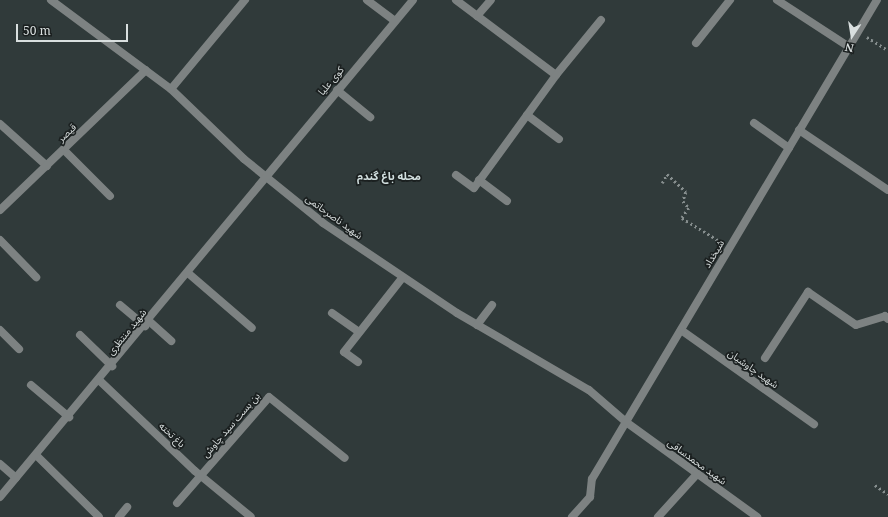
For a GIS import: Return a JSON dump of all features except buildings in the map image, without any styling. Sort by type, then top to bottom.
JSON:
[{"type":"street","name":"شهید ناصرحاتمی","points":[[51,0],[171,89],[267,177],[323,223],[402,277],[477,324],[588,390],[626,422]]},
{"type":"street","points":[[171,89],[245,0]]},
{"type":"street","points":[[367,0],[395,21]]},
{"type":"street","name":"کوی علیا","points":[[267,177],[337,90],[413,0]]},
{"type":"street","points":[[456,0],[556,75]]},
{"type":"street","points":[[477,16],[491,0]]},
{"type":"street","points":[[696,43],[730,0]]},
{"type":"street","points":[[778,0],[849,47]]},
{"type":"street","name":"شیخداد","points":[[572,517],[590,497],[592,480],[877,0]]},
{"type":"street","points":[[456,175],[474,188],[556,75],[602,20]]},
{"type":"street","name":"قیصر","points":[[0,210],[146,70]]},
{"type":"street","points":[[337,90],[370,117]]},
{"type":"street","points":[[527,115],[559,140]]},
{"type":"street","points":[[754,123],[789,148]]},
{"type":"street","points":[[0,124],[47,166]]},
{"type":"street","points":[[799,130],[887,188]]},
{"type":"street","points":[[64,150],[110,196]]},
{"type":"street","name":"شهید منتظری","points":[[0,497],[100,381],[267,177]]},
{"type":"street","points":[[479,180],[507,202]]},
{"type":"street","points":[[0,240],[36,277]]},
{"type":"street","points":[[188,273],[252,328]]},
{"type":"street","points":[[358,362],[344,352],[402,277]]},
{"type":"street","points":[[765,358],[808,292],[856,325],[885,316],[888,319]]},
{"type":"street","points":[[120,305],[171,341]]},
{"type":"street","points":[[477,324],[492,305]]},
{"type":"street","points":[[332,313],[359,332]]},
{"type":"street","points":[[0,330],[19,349]]},
{"type":"street","name":"شهید چاوشیان","points":[[681,330],[814,424]]},
{"type":"street","points":[[80,335],[112,366]]},
{"type":"street","name":"باغ تخته","points":[[100,381],[201,476],[251,517]]},
{"type":"street","points":[[31,385],[69,417]]},
{"type":"street","name":"بن بست سید چاوش","points":[[177,503],[269,397],[344,458]]},
{"type":"street","name":"شهید محمدساقی","points":[[626,422],[758,517]]},
{"type":"street","points":[[36,455],[99,517]]},
{"type":"street","points":[[0,464],[16,478]]},
{"type":"street","points":[[658,517],[697,474]]},
{"type":"street","points":[[119,517],[127,508]]},
{"type":"path","points":[[858,32],[888,50]]},
{"type":"path","points":[[662,183],[667,174],[686,192],[683,201],[690,208],[682,218],[730,247]]},
{"type":"path","points":[[875,485],[888,494]]},
{"type":"district","name":"محله باغ گندم","points":[[389,176]]}]
